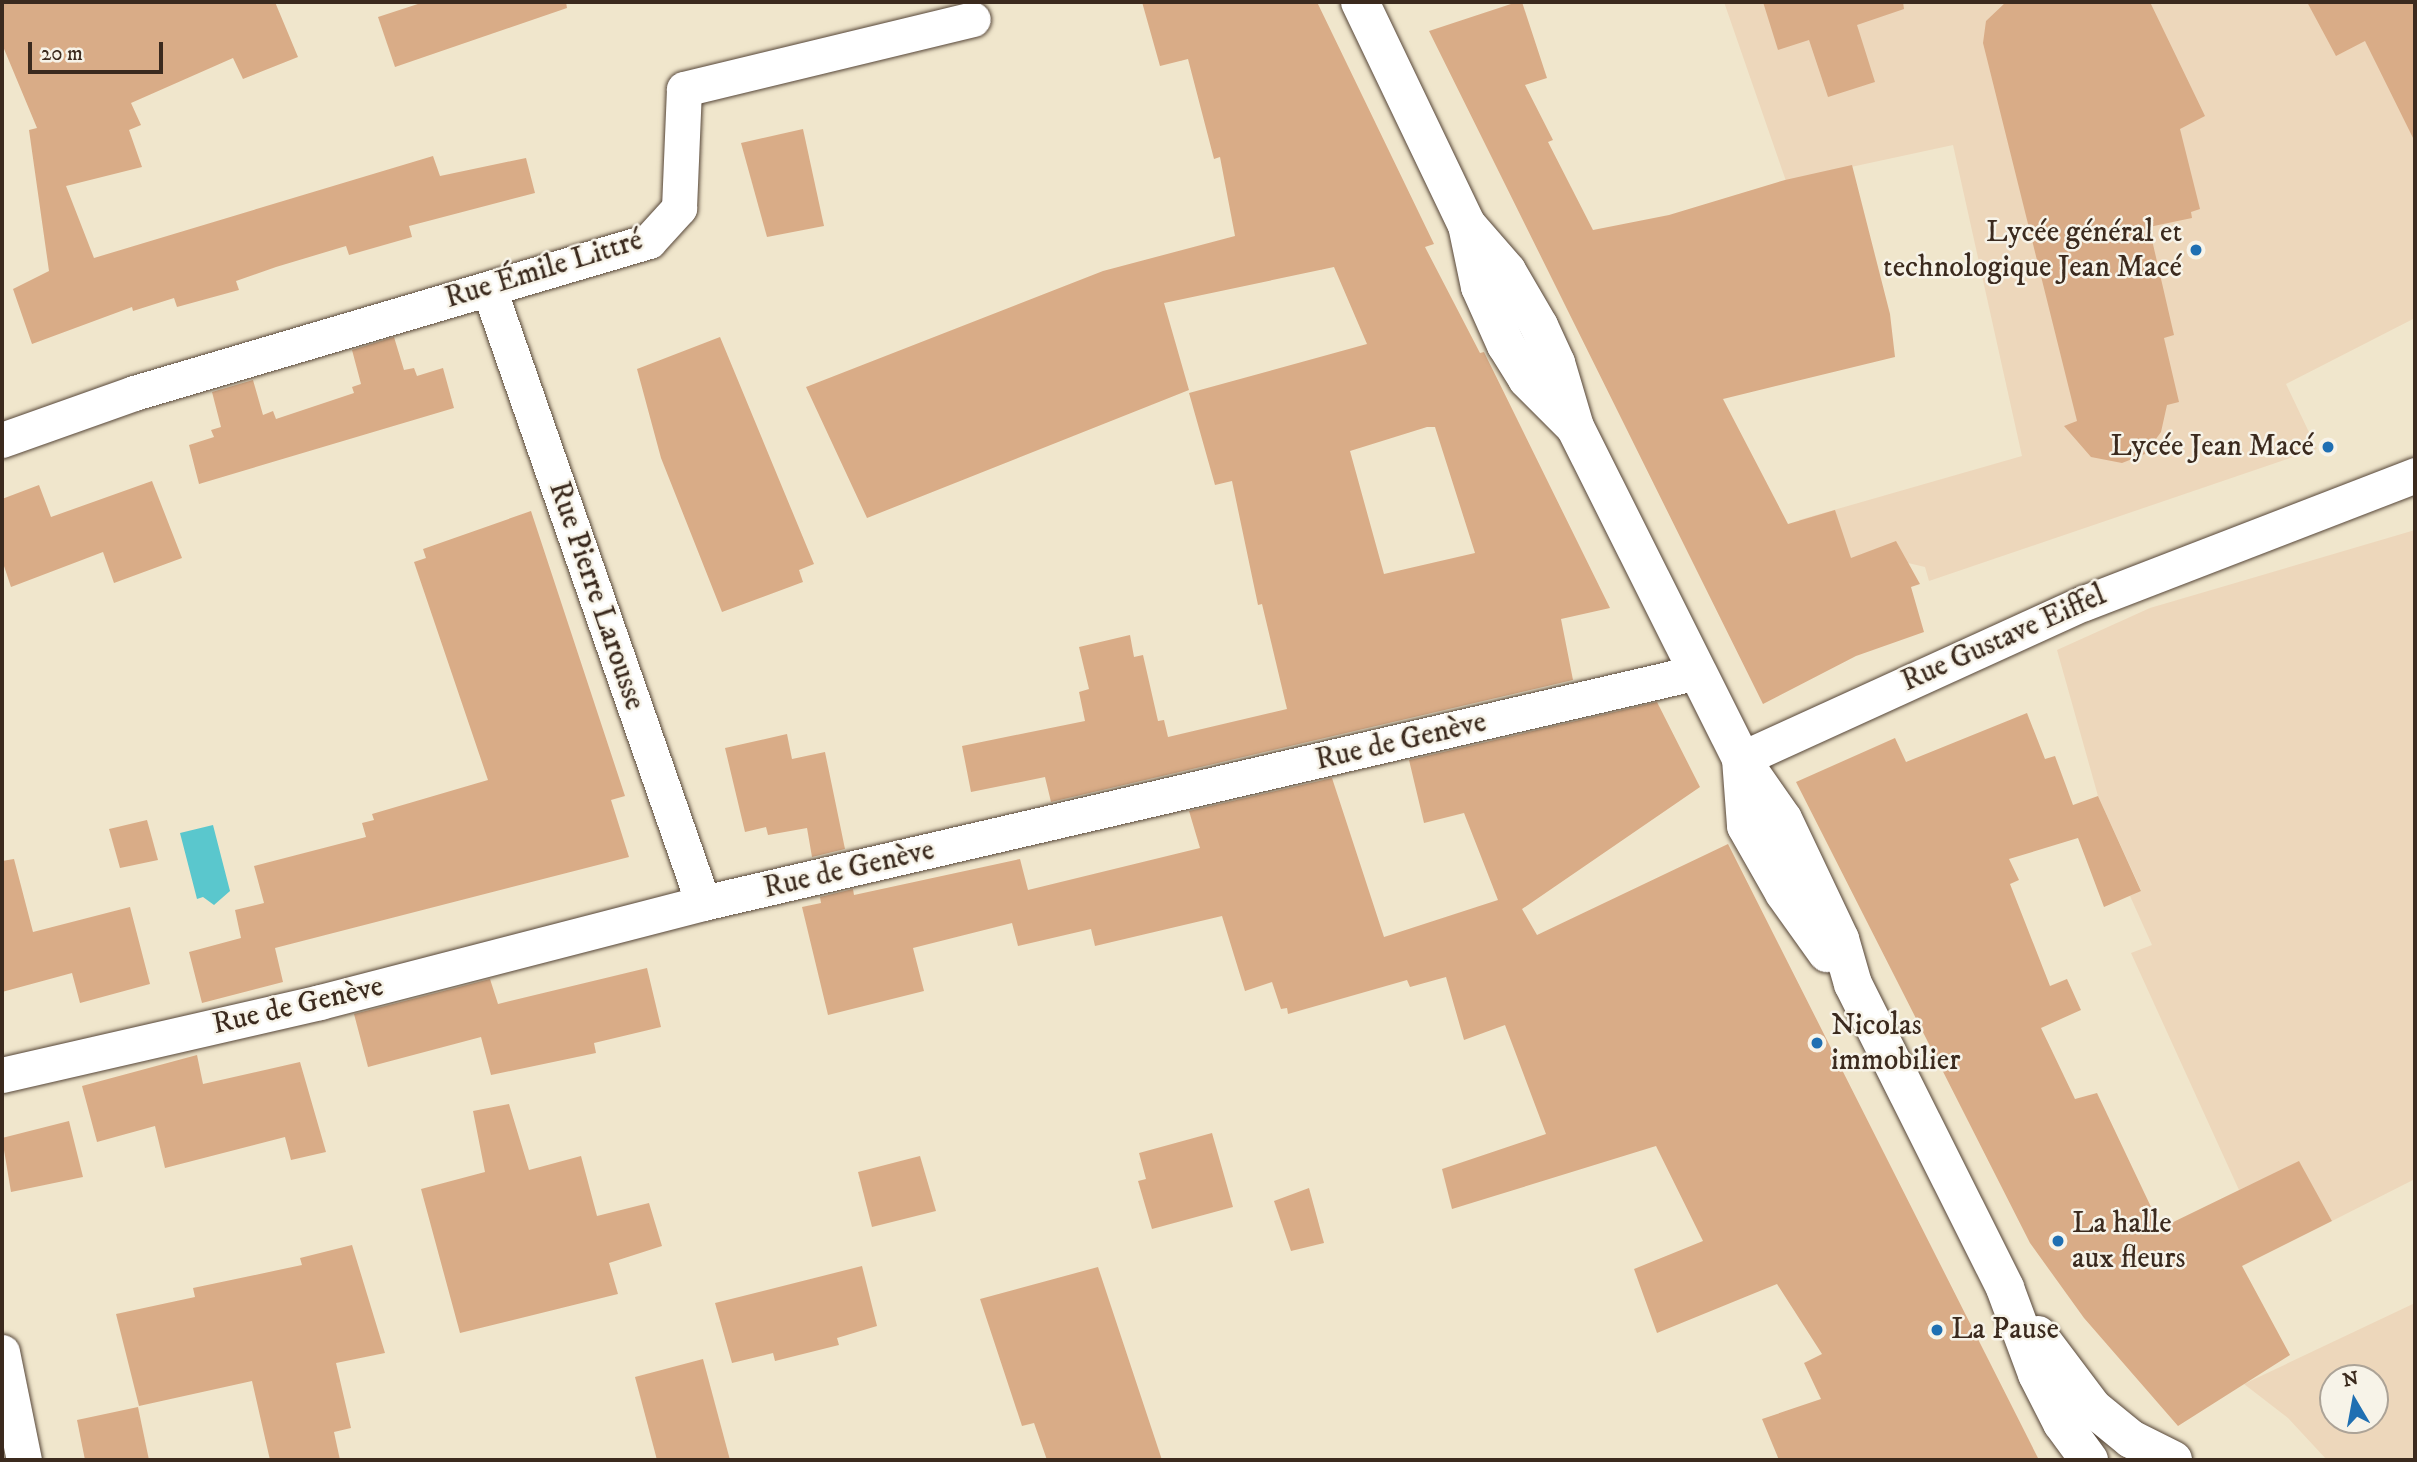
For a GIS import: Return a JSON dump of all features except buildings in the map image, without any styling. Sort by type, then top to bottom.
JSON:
[{"type":"main road","points":[[1360,2],[1467,225],[1507,271],[1539,326],[1556,363],[1575,426],[1741,759],[1746,826],[1784,893],[1853,984],[2005,1288],[2037,1374],[2062,1423],[2089,1460]]},
{"type":"main road","points":[[2005,1288],[2093,1408],[2131,1439],[2173,1460]]},
{"type":"street","name":"Rue Émile Littré","points":[[2,440],[160,385],[649,241],[679,208],[684,89],[973,19]]},
{"type":"street","name":"Rue Pierre Larousse","points":[[489,289],[704,903]]},
{"type":"street","name":"Rue Gustave Eiffel","points":[[1741,759],[2084,603],[2272,533],[2415,475]]},
{"type":"street","name":"Rue Gustave Eiffel","points":[[2272,533],[2415,500]]},
{"type":"street","name":"Rue de Genève","points":[[2,1075],[320,1002],[704,903],[1698,672]]},
{"type":"street","points":[[2,1352],[24,1460]]},
{"type":"shaded area","name":"Lycée général et technologique Jean Macé","points":[[1724,2],[2415,2],[2415,318],[2286,384],[2317,449],[1929,581],[1925,567],[1908,563],[1821,570],[1799,520],[2022,456],[1953,145],[1786,181]]},
{"type":"shaded area","points":[[2415,530],[2415,1179],[2332,1221],[2299,1162],[2239,1190],[2131,953],[2152,945],[2130,896],[2141,890],[2098,796],[2057,650],[2150,608]]},
{"type":"shaded area","points":[[2415,1303],[2415,1460],[2327,1460],[2288,1418],[2244,1384]]},
{"type":"water","points":[[213,825],[230,891],[214,905],[203,897],[197,899],[180,833]]},
{"type":"place","name":"Lycée général et technologique Jean Macé","points":[[2196,250]]},
{"type":"place","name":"Lycée Jean Macé","points":[[2328,447]]},
{"type":"place","name":"Nicolas immobilier","points":[[1817,1043]]},
{"type":"place","name":"La halle aux fleurs","points":[[2058,1241]]},
{"type":"place","name":"La Pause","points":[[1937,1330]]}]
